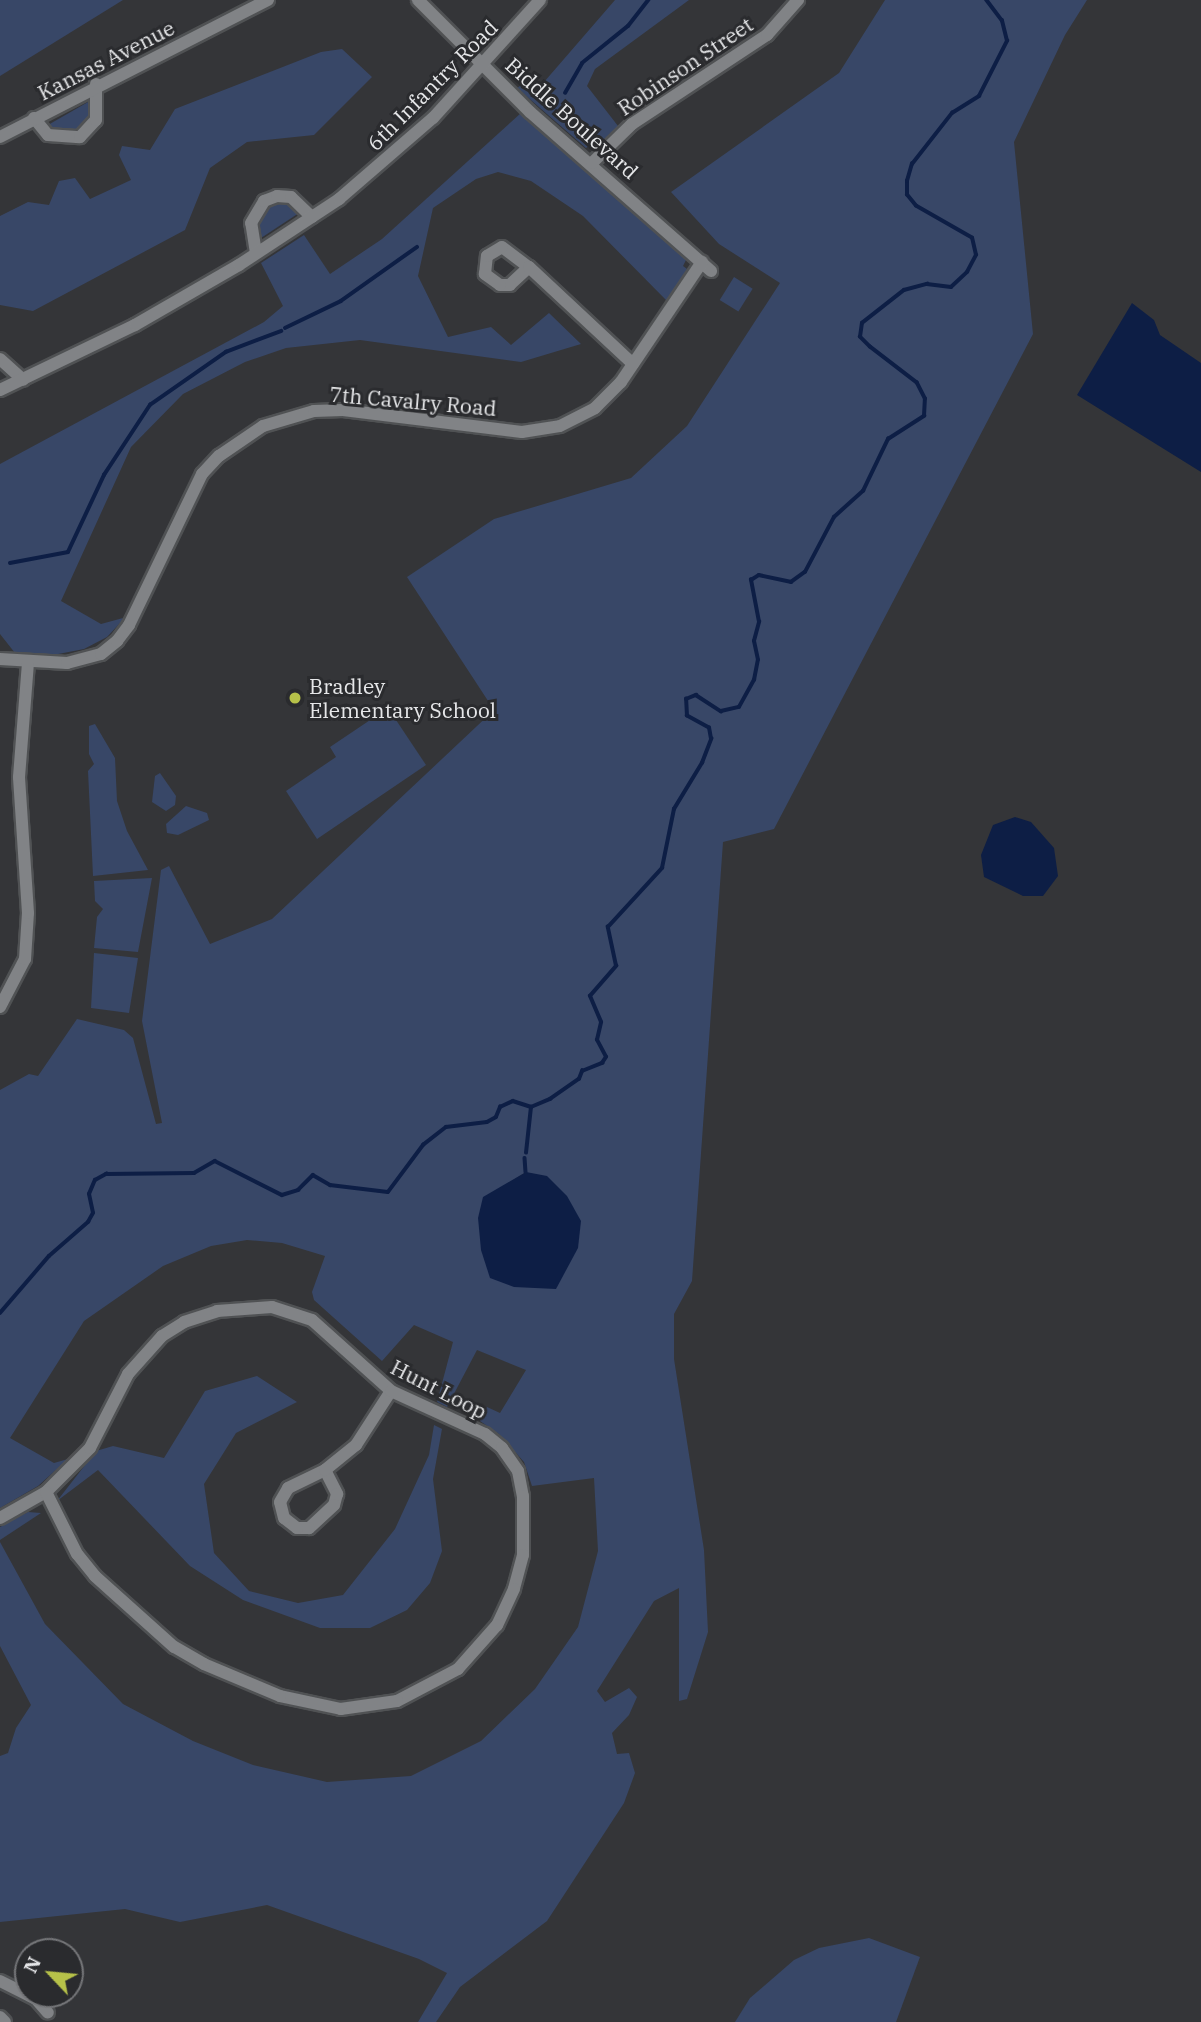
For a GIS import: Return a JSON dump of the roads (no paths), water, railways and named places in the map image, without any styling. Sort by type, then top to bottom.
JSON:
[{"type":"street","name":"Kansas Avenue","points":[[0,137],[96,84],[268,0]]},
{"type":"street","name":"Biddle Boulevard","points":[[418,0],[530,112],[592,163],[706,266]]},
{"type":"street","name":"6th Infantry Road","points":[[0,390],[135,325],[312,217],[386,161],[484,64],[540,0]]},
{"type":"street","name":"Robinson Street","points":[[592,163],[632,124],[767,35],[798,0]]},
{"type":"street","points":[[34,118],[48,135],[80,137],[96,120],[96,84]]},
{"type":"street","points":[[257,253],[251,223],[264,201],[277,196],[291,197],[312,217]]},
{"type":"street","name":"7th Cavalry Road","points":[[0,659],[67,663],[101,654],[117,640],[129,625],[202,474],[233,444],[264,426],[314,411],[343,410],[522,432],[560,426],[595,408],[633,364],[706,266]]},
{"type":"street","points":[[529,267],[633,364]]},
{"type":"street","points":[[0,359],[23,380]]},
{"type":"street","points":[[0,1007],[25,959],[27,925],[19,750],[28,662]]},
{"type":"street","name":"Hunt Loop","points":[[250,1305],[294,1311],[331,1335],[391,1391],[485,1434],[502,1448],[518,1471],[526,1524],[514,1590],[497,1625],[458,1669],[397,1701],[341,1709],[309,1704],[204,1664],[146,1624],[95,1576],[77,1554],[46,1492],[90,1448],[143,1353],[184,1322],[217,1311],[250,1305]]},
{"type":"street","points":[[325,1470],[337,1493],[334,1505],[309,1528],[297,1528],[284,1518],[280,1502],[288,1488],[325,1470],[356,1445],[391,1391]]},
{"type":"street","points":[[0,1518],[46,1492]]},
{"type":"street","points":[[0,1981],[36,1999],[48,2013]]},
{"type":"street","points":[[0,2017],[5,2022]]},
{"type":"waterway","points":[[565,93],[582,63],[628,26],[648,0]]},
{"type":"waterway","points":[[0,1313],[49,1256],[88,1222],[93,1213],[89,1194],[95,1180],[106,1174],[194,1173],[215,1161],[282,1195],[298,1190],[313,1175],[330,1185],[388,1192],[423,1145],[446,1127],[487,1122],[496,1117],[500,1107],[513,1101],[531,1107],[550,1099],[579,1079],[582,1071],[602,1063],[606,1057],[597,1040],[601,1022],[590,996],[616,966],[608,927],[662,868],[674,809],[702,763],[711,739],[709,728],[687,716],[686,699],[696,695],[721,711],[739,707],[754,680],[758,660],[754,641],[759,622],[751,580],[759,575],[791,582],[805,572],[834,517],[863,491],[888,439],[924,416],[925,399],[917,383],[860,337],[862,323],[904,290],[927,284],[951,287],[967,272],[976,255],[972,238],[916,206],[907,195],[907,181],[912,164],[952,113],[979,96],[1007,41],[1002,21],[986,0]]},
{"type":"waterway","points":[[285,328],[341,301],[417,247]]},
{"type":"waterway","points":[[10,563],[68,552],[104,475],[150,405],[226,352],[281,331]]},
{"type":"waterway","points":[[526,1153],[531,1107]]},
{"type":"waterway","points":[[525,1158],[526,1172]]},
{"type":"place","name":"Bradley Elementary School","points":[[295,698]]}]
